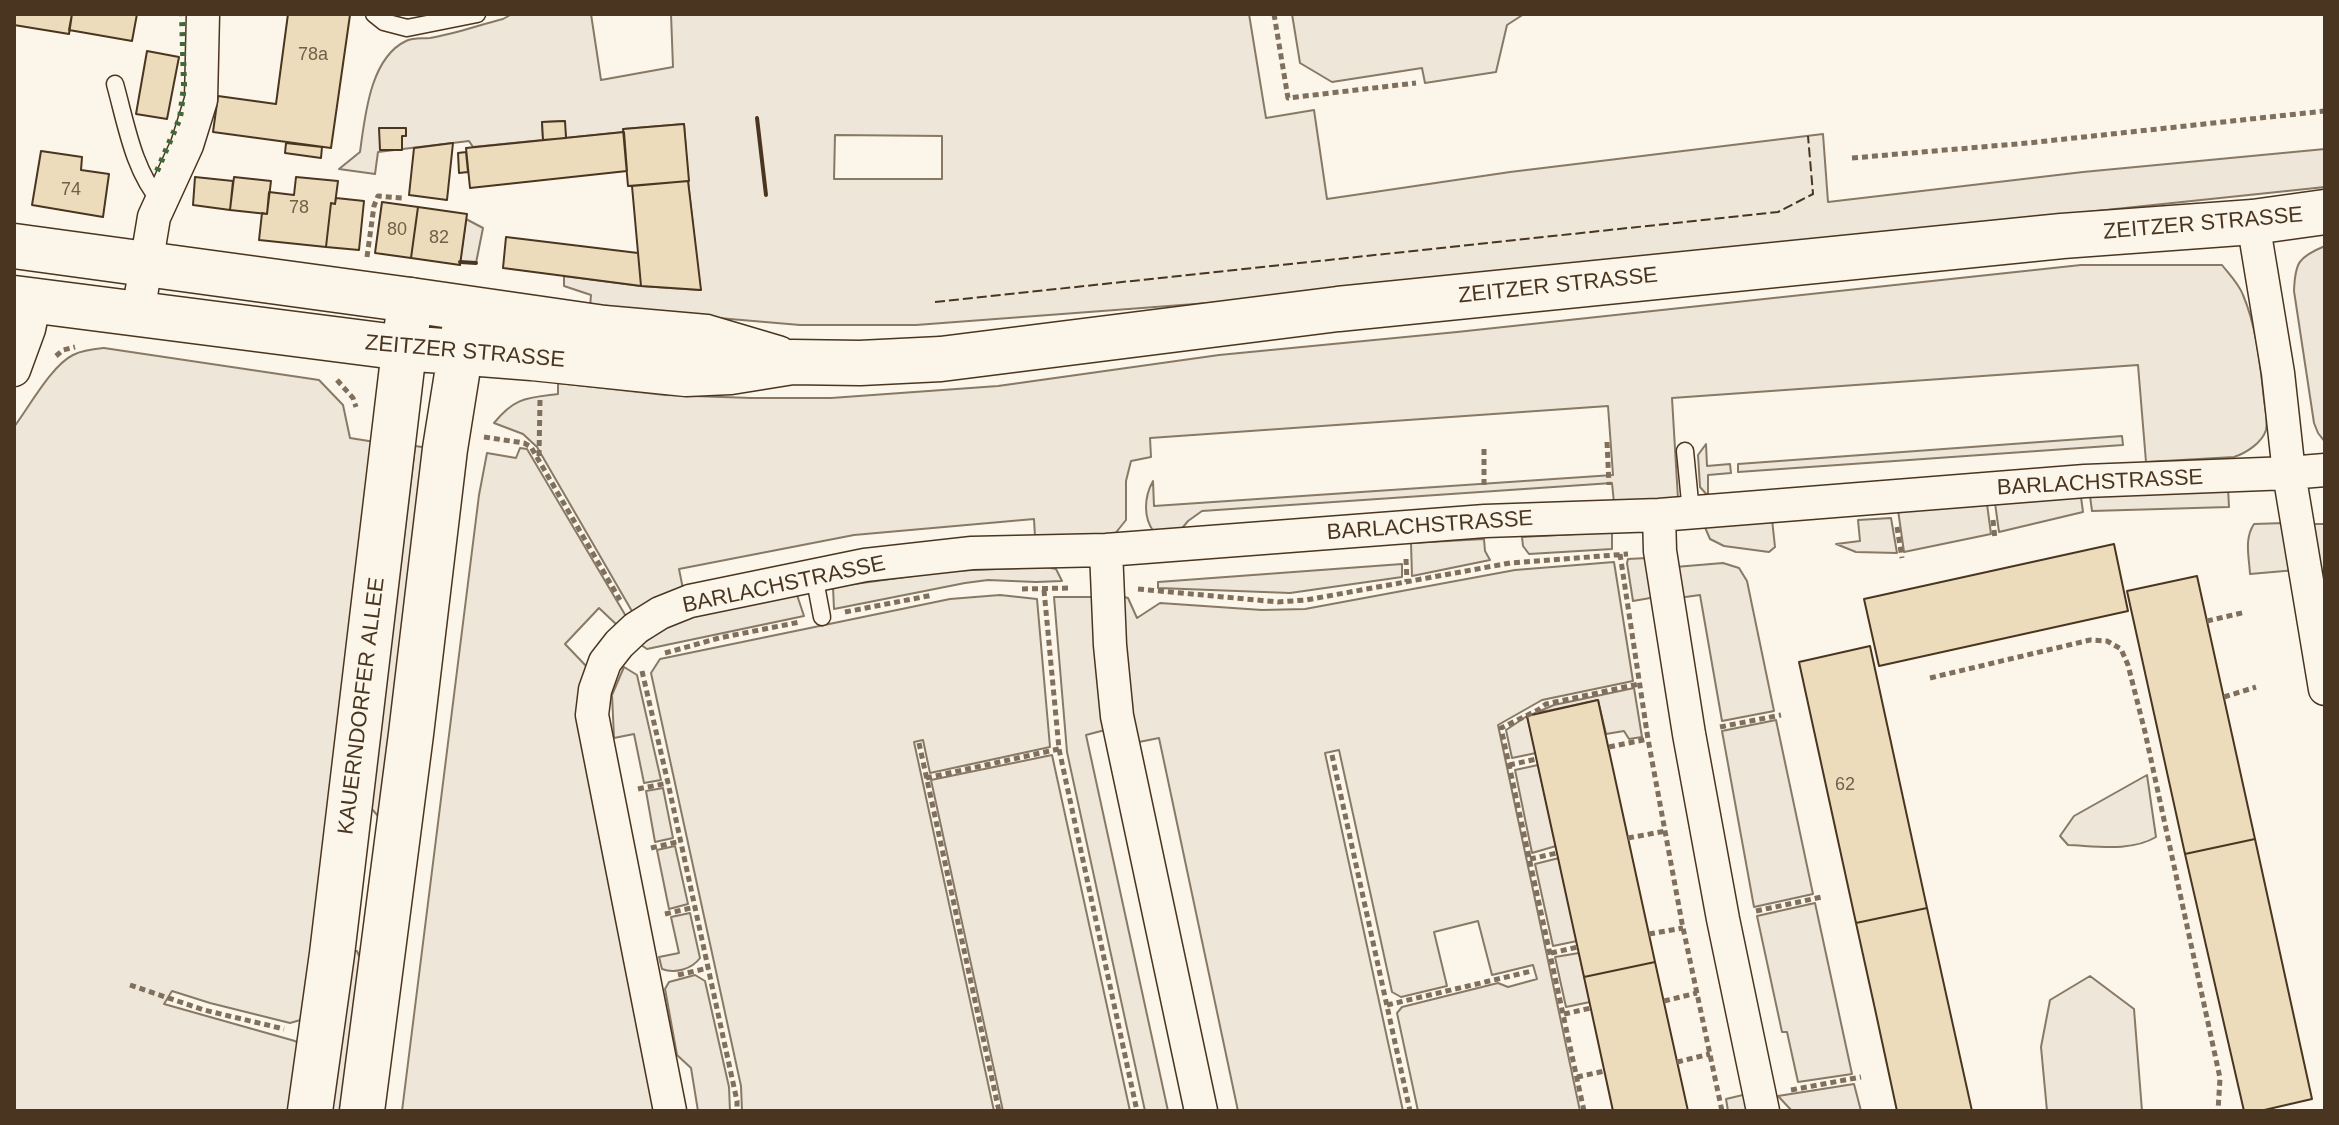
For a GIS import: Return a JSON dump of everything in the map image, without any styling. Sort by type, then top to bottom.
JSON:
[{"type":"main road","name":"ZEITZER STRASSE","points":[[24,299],[404,348],[686,374],[730,372],[792,362],[941,359],[1338,309],[2062,236],[2253,222],[2325,212]]},
{"type":"main road","name":"ZEITZER STRASSE","points":[[28,248],[604,328],[706,337],[792,362]]},
{"type":"main road","points":[[24,299],[28,248]]},
{"type":"main road","name":"KAUERNDORFER ALLEE","points":[[310,1111],[367,672],[410,300]]},
{"type":"main road","points":[[362,1111],[445,449],[468,308]]},
{"type":"street","points":[[138,313],[154,217],[187,145],[201,100],[203,14]]},
{"type":"street","points":[[2253,222],[2278,373],[2294,512],[2325,689]]},
{"type":"street","points":[[14,370],[29,329],[24,299]]},
{"type":"street","name":"BARLACHSTRASSE","points":[[670,1111],[592,715],[595,690],[605,662],[619,644],[644,642],[660,613],[690,601],[865,565],[972,553],[1106,550],[1485,521],[1659,515],[2085,481],[2325,470]]},
{"type":"street","points":[[1659,515],[1660,551],[1689,734],[1723,919],[1762,1103]]},
{"type":"street","points":[[1106,550],[1117,716],[1201,1111]]},
{"type":"lane","points":[[374,14],[384,22],[407,28],[477,14]]},
{"type":"lane","points":[[115,84],[135,158],[152,192],[161,202]]},
{"type":"lane","points":[[1685,451],[1691,512]]},
{"type":"lane","points":[[814,575],[822,617]]},
{"type":"path","points":[[1274,14],[1288,98],[1416,83]]},
{"type":"path","points":[[1852,158],[2028,143],[2325,111]]},
{"type":"path","points":[[362,294],[378,196],[402,198]]},
{"type":"path","points":[[539,458],[540,393]]},
{"type":"path","points":[[483,425],[478,436],[524,443],[531,447],[644,642],[719,638],[944,592]]},
{"type":"path","points":[[1607,442],[1610,516]]},
{"type":"path","points":[[1015,589],[1107,586],[1278,602],[1306,600],[1510,563],[1660,551]]},
{"type":"path","points":[[1620,554],[1648,739],[1683,928],[1722,1111]]},
{"type":"path","points":[[1044,590],[1059,749],[1137,1111]]},
{"type":"path","points":[[2207,621],[2246,612]]},
{"type":"path","points":[[1930,678],[2090,640],[2107,641],[2121,649],[2145,732],[2220,1078],[2218,1111]]},
{"type":"path","points":[[640,667],[678,827],[737,1111]]},
{"type":"path","points":[[1584,1111],[1501,728],[1546,704],[1640,684]]},
{"type":"path","points":[[2224,697],[2256,687]]},
{"type":"path","points":[[1689,734],[1781,715]]},
{"type":"path","points":[[1609,747],[1648,739]]},
{"type":"path","points":[[919,743],[999,1111]]},
{"type":"path","points":[[926,778],[1059,749]]},
{"type":"path","points":[[1332,755],[1410,1111]]},
{"type":"path","points":[[1509,765],[1537,759]]},
{"type":"path","points":[[1628,838],[1666,831]]},
{"type":"path","points":[[1530,859],[1557,853]]},
{"type":"path","points":[[1723,919],[1822,897]]},
{"type":"path","points":[[1649,934],[1683,928]]},
{"type":"path","points":[[1551,953],[1578,947]]},
{"type":"path","points":[[1387,1005],[1532,971]]},
{"type":"path","points":[[130,985],[204,1010],[320,1037]]},
{"type":"path","points":[[1664,1001],[1697,993]]},
{"type":"path","points":[[1564,1014],[1591,1008]]},
{"type":"path","points":[[1677,1062],[1710,1054]]},
{"type":"path","points":[[1577,1077],[1605,1071]]},
{"type":"path","points":[[1762,1103],[1861,1077]]},
{"type":"shaded area","points":[[512,14],[591,14],[601,80],[673,67],[671,14],[1249,14],[1266,118],[1314,110],[1327,199],[1510,172],[1823,134],[1828,202],[2083,172],[2325,149],[2325,187],[1248,300],[916,325],[800,325],[590,307],[591,295],[564,286],[564,276],[700,290],[684,124],[566,138],[564,121],[542,122],[543,140],[473,147],[469,141],[378,152],[375,174],[339,169],[360,152],[371,89],[384,60],[394,49],[409,40],[439,36]],"holes":[[[835,135],[942,136],[942,179],[834,179]]]},
{"type":"shaded area","points":[[1292,14],[1524,14],[1507,25],[1496,72],[1425,83],[1422,68],[1332,82],[1300,63]]},
{"type":"shaded area","points":[[466,219],[483,228],[476,263],[460,262]]},
{"type":"shaded area","points":[[2325,246],[2325,442],[2314,423],[2294,291],[2295,274],[2300,262]]},
{"type":"shaded area","points":[[2081,265],[2222,265],[2241,291],[2255,333],[2267,422],[2264,435],[2257,443],[2234,457],[2146,462],[2138,365],[1672,398],[1678,499],[1614,503],[1612,483],[1202,511],[1179,532],[1154,532],[1146,507],[1153,481],[1154,506],[1613,475],[1608,406],[1150,438],[1151,457],[1131,461],[1126,481],[1126,520],[1114,535],[1035,537],[1034,519],[854,535],[679,569],[683,589],[633,613],[537,447],[523,434],[494,423],[515,403],[558,394],[558,383],[665,395],[751,398],[831,398],[998,386],[1219,355]]},
{"type":"shaded area","points":[[104,348],[319,380],[343,405],[350,438],[375,442],[304,1019],[290,1023],[172,991],[164,1004],[300,1045],[291,1111],[14,1111],[14,427],[49,377],[65,360],[81,352]]},
{"type":"shaded area","points":[[2122,436],[2123,445],[1738,472],[1738,464]]},
{"type":"shaded area","points":[[1706,444],[1707,466],[1730,464],[1731,473],[1708,475],[1708,496],[1700,487],[1698,455]]},
{"type":"shaded area","points":[[415,446],[429,448],[381,814],[378,816],[371,808]]},
{"type":"shaded area","points":[[520,448],[527,449],[627,618],[618,626],[599,608],[565,644],[588,668],[655,1111],[402,1111],[479,495],[487,453],[516,458]]},
{"type":"shaded area","points":[[2228,488],[2229,507],[2092,511],[2090,496]]},
{"type":"shaded area","points":[[2081,497],[2083,512],[1999,532],[1995,503]]},
{"type":"shaded area","points":[[1987,504],[1991,534],[1904,552],[1898,510]]},
{"type":"shaded area","points":[[1891,518],[1897,553],[1856,552],[1836,544],[1860,541],[1858,520]]},
{"type":"shaded area","points":[[1772,519],[1775,547],[1769,552],[1724,546],[1710,539],[1704,525]]},
{"type":"shaded area","points":[[2285,523],[2296,570],[2250,574],[2248,542],[2254,524]]},
{"type":"shaded area","points":[[2314,524],[2325,524],[2325,608]]},
{"type":"shaded area","points":[[1612,532],[1612,549],[1529,554],[1523,546],[1522,537]]},
{"type":"shaded area","points":[[1484,539],[1490,560],[1412,576],[1411,543]]},
{"type":"shaded area","points":[[1647,558],[1656,597],[1633,601],[1628,559]]},
{"type":"shaded area","points":[[1614,562],[1633,681],[1542,700],[1498,725],[1580,1111],[1418,1111],[1397,1013],[1402,1007],[1498,983],[1508,987],[1537,979],[1533,965],[1492,975],[1478,921],[1434,932],[1447,986],[1401,997],[1392,992],[1339,750],[1325,753],[1403,1111],[1238,1111],[1159,738],[1134,743],[1121,596],[1128,598],[1137,618],[1160,603],[1262,610],[1305,609],[1515,570]]},
{"type":"shaded area","points":[[1723,563],[1739,568],[1747,581],[1774,711],[1722,721],[1700,595],[1678,598],[1675,567]]},
{"type":"shaded area","points":[[1402,564],[1402,577],[1290,593],[1158,588],[1158,582]]},
{"type":"shaded area","points":[[1056,569],[1062,581],[988,580],[834,609],[833,587],[948,571]]},
{"type":"shaded area","points":[[797,595],[804,616],[647,649],[641,645],[666,626],[694,614]]},
{"type":"shaded area","points":[[1000,595],[1037,599],[1050,747],[930,773],[923,740],[914,742],[994,1111],[742,1111],[741,1086],[651,673],[660,659],[950,599]]},
{"type":"shaded area","points":[[1054,597],[1094,597],[1105,730],[1086,735],[1168,1111],[1145,1111],[1067,752]]},
{"type":"shaded area","points":[[624,667],[637,675],[661,780],[644,783],[634,734],[614,738],[612,695]]},
{"type":"shaded area","points":[[1634,688],[1642,737],[1629,739],[1624,731],[1606,734],[1598,700],[1533,714],[1554,705]]},
{"type":"shaded area","points":[[1527,716],[1536,753],[1512,758],[1506,730]]},
{"type":"shaded area","points":[[1776,720],[1813,894],[1754,907],[1722,731]]},
{"type":"shaded area","points":[[1052,755],[1130,1111],[1003,1111],[931,780]]},
{"type":"shaded area","points":[[1538,765],[1556,846],[1532,853],[1515,770]]},
{"type":"shaded area","points":[[2147,775],[2156,837],[2136,845],[2113,847],[2068,845],[2060,836],[2074,816]]},
{"type":"shaded area","points":[[663,788],[673,838],[655,842],[646,791]]},
{"type":"shaded area","points":[[675,846],[688,904],[669,909],[657,850]]},
{"type":"shaded area","points":[[1559,858],[1577,941],[1553,946],[1535,864]]},
{"type":"shaded area","points":[[1815,903],[1852,1074],[1798,1082],[1787,1032],[1782,1032],[1757,916]]},
{"type":"shaded area","points":[[690,913],[700,958],[683,970],[662,969],[659,957],[679,953],[671,917]]},
{"type":"shaded area","points":[[353,951],[357,951],[360,958],[344,1111],[330,1111]]},
{"type":"shaded area","points":[[1579,953],[1590,1002],[1566,1007],[1555,957]]},
{"type":"shaded area","points":[[695,975],[705,981],[729,1087],[730,1111],[698,1111],[691,1068],[677,1055],[665,989],[669,982]]},
{"type":"shaded area","points":[[2090,976],[2134,1009],[2142,1111],[2047,1111],[2041,1047],[2050,1000]]},
{"type":"shaded area","points":[[1854,1084],[1861,1111],[1792,1111],[1778,1096]]},
{"type":"shaded area","points":[[1747,1094],[1746,1111],[1728,1111],[1726,1099]]},
{"type":"building","points":[[14,14],[72,14],[69,34],[14,25]]},
{"type":"building","points":[[72,14],[137,14],[132,41],[69,30]]},
{"type":"building","points":[[288,14],[350,15],[331,148],[213,132],[218,96],[276,104]]},
{"type":"building","points":[[147,51],[179,57],[167,119],[136,114]]},
{"type":"building","points":[[565,121],[566,138],[543,140],[542,122]]},
{"type":"building","points":[[684,124],[689,181],[628,186],[623,129]]},
{"type":"building","points":[[379,128],[406,128],[406,136],[402,136],[402,150],[380,150]]},
{"type":"building","points":[[624,132],[627,171],[470,188],[466,148]]},
{"type":"building","points":[[286,143],[322,147],[321,158],[285,153]]},
{"type":"building","points":[[453,143],[447,200],[409,195],[414,148]]},
{"type":"building","points":[[41,151],[82,157],[81,170],[109,174],[103,217],[32,205]]},
{"type":"building","points":[[466,152],[468,172],[459,173],[458,153]]},
{"type":"building","points":[[195,177],[233,181],[230,210],[193,205]]},
{"type":"building","points":[[234,177],[271,181],[267,214],[230,210]]},
{"type":"building","points":[[296,177],[338,181],[335,204],[331,203],[326,247],[259,240],[262,213],[267,214],[269,192],[294,195]]},
{"type":"building","points":[[688,181],[701,290],[641,286],[632,186]]},
{"type":"building","points":[[336,198],[364,201],[359,250],[326,247],[331,203],[335,204]]},
{"type":"building","points":[[382,202],[418,207],[411,258],[375,253]]},
{"type":"building","points":[[418,207],[467,214],[460,265],[411,258]]},
{"type":"building","points":[[506,237],[638,253],[641,286],[503,268]]},
{"type":"building","points":[[2114,544],[2128,611],[1879,666],[1864,599]]},
{"type":"building","points":[[2197,576],[2255,839],[2185,854],[2127,591]]},
{"type":"building","points":[[1870,646],[1927,908],[1856,923],[1799,662]]},
{"type":"building","points":[[1598,700],[1655,962],[1584,977],[1527,716]]},
{"type":"building","points":[[2255,839],[2312,1099],[2260,1111],[2244,1111],[2185,854]]},
{"type":"building","points":[[1927,908],[1972,1111],[1897,1111],[1856,923]]},
{"type":"building","points":[[1655,962],[1688,1111],[1613,1111],[1584,977]]},
{"type":"hedge","points":[[157,171],[180,118],[184,86],[182,14]]},
{"type":"fence","points":[[935,302],[1778,212],[1813,194],[1808,136]]},
{"type":"wall","points":[[757,118],[766,195]]},
{"type":"wall","points":[[460,262],[476,263]]}]
